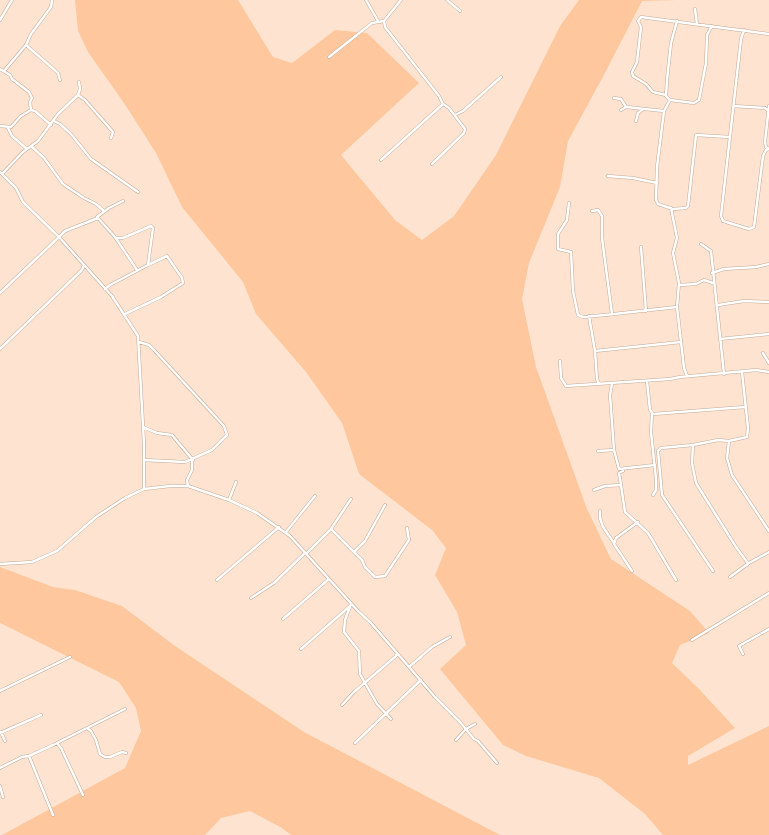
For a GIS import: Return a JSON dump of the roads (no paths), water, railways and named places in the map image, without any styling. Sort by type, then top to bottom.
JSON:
[{"type":"street","points":[[0,20],[12,0]]},
{"type":"street","points":[[4,71],[26,45],[31,34],[50,7],[52,0]]},
{"type":"street","points":[[366,0],[378,21]]},
{"type":"street","points":[[402,0],[384,21],[385,28],[464,129],[464,133],[432,164]]},
{"type":"street","points":[[447,0],[460,11]]},
{"type":"street","points":[[695,9],[697,24]]},
{"type":"street","points":[[712,26],[708,35],[705,69],[699,100],[694,103],[670,100],[666,95],[655,93],[646,84],[633,76],[632,72],[637,62],[641,27],[638,21],[643,17],[744,30],[769,34]]},
{"type":"street","points":[[329,57],[368,26],[378,21],[384,21]]},
{"type":"street","points":[[666,95],[671,43],[674,26],[677,21]]},
{"type":"street","points":[[744,30],[741,39],[721,219],[728,223],[750,229],[754,227],[763,156],[766,150],[769,149],[765,142],[769,106]]},
{"type":"street","points":[[26,45],[58,73],[60,80]]},
{"type":"street","points":[[0,69],[29,92],[32,98],[30,102],[31,110]]},
{"type":"street","points":[[454,115],[463,111],[501,77]]},
{"type":"street","points":[[78,82],[80,89],[78,95],[58,114],[38,141],[1,173],[16,188],[24,202],[89,269],[125,314],[138,336],[139,382],[143,427],[144,489]]},
{"type":"street","points":[[78,95],[85,100],[113,132],[111,138]]},
{"type":"street","points":[[614,98],[621,99],[626,107]]},
{"type":"street","points":[[670,100],[664,111],[657,167],[656,202],[672,208],[686,208],[689,203],[696,135],[730,136]]},
{"type":"street","points":[[381,160],[443,104]]},
{"type":"street","points":[[734,106],[765,108],[769,110]]},
{"type":"street","points":[[621,110],[626,107],[643,110],[664,111]]},
{"type":"street","points":[[31,110],[35,111],[51,125]]},
{"type":"street","points":[[0,126],[8,128],[11,127],[21,116],[31,110]]},
{"type":"street","points":[[636,121],[638,113],[643,110]]},
{"type":"street","points":[[54,121],[60,124],[71,134],[88,156],[138,192]]},
{"type":"street","points":[[8,128],[12,136],[27,149]]},
{"type":"street","points":[[31,146],[44,158],[62,184],[96,204],[104,211]]},
{"type":"street","points":[[608,176],[633,178],[657,183]]},
{"type":"street","points":[[0,293],[65,231],[96,217],[123,201]]},
{"type":"street","points":[[569,203],[567,220],[558,234],[558,249],[571,252],[573,291],[577,312],[580,316],[677,307]]},
{"type":"street","points":[[672,208],[677,238],[673,253],[679,285],[677,307],[684,368],[687,376]]},
{"type":"street","points":[[592,211],[598,210],[602,216],[602,238],[612,314]]},
{"type":"street","points":[[96,217],[101,219],[116,238],[137,270]]},
{"type":"street","points":[[116,238],[123,238],[151,226],[153,231],[148,264]]},
{"type":"street","points":[[701,244],[710,250],[713,284],[718,305],[724,374]]},
{"type":"street","points":[[641,247],[646,310]]},
{"type":"street","points":[[104,289],[148,264],[167,256],[182,278],[183,283],[161,297],[125,314]]},
{"type":"street","points":[[0,349],[82,270],[84,267],[83,263]]},
{"type":"street","points":[[712,273],[724,269],[756,267],[769,264]]},
{"type":"street","points":[[82,270],[89,269]]},
{"type":"street","points":[[679,285],[692,284],[704,280],[713,284]]},
{"type":"street","points":[[718,305],[744,301],[769,302]]},
{"type":"street","points":[[589,316],[595,351],[597,379],[599,384]]},
{"type":"street","points":[[720,339],[769,334]]},
{"type":"street","points":[[139,342],[149,345],[154,350],[226,429],[227,437],[212,450],[192,460],[182,462],[168,460],[144,460]]},
{"type":"street","points":[[595,351],[681,342]]},
{"type":"street","points":[[763,353],[769,363]]},
{"type":"street","points":[[560,361],[561,378],[566,386],[612,384],[687,376],[769,371]]},
{"type":"street","points":[[713,570],[662,495],[659,449],[718,440],[729,441],[747,437],[748,428],[744,407],[742,372]]},
{"type":"street","points":[[647,381],[652,412],[651,432],[655,465],[656,490],[653,495]]},
{"type":"street","points":[[612,384],[610,395],[614,450],[619,469],[625,512],[629,518],[638,522],[648,533],[676,580]]},
{"type":"street","points":[[652,412],[657,415],[744,407]]},
{"type":"street","points":[[143,427],[157,433],[172,435],[192,460],[192,470],[187,480],[188,486]]},
{"type":"street","points":[[729,441],[727,458],[732,475],[769,531]]},
{"type":"street","points":[[693,445],[693,469],[696,483],[736,547],[747,562],[750,563]]},
{"type":"street","points":[[598,451],[614,450]]},
{"type":"street","points":[[619,469],[623,470],[655,465]]},
{"type":"street","points":[[619,473],[623,470]]},
{"type":"street","points":[[229,500],[236,482]]},
{"type":"street","points":[[594,490],[605,486],[621,484]]},
{"type":"street","points":[[0,564],[32,562],[53,553],[96,517],[125,498],[144,489],[170,486],[188,486],[229,500],[257,513],[286,532],[329,579],[350,605],[397,652],[496,763]]},
{"type":"street","points":[[286,532],[315,496]]},
{"type":"street","points":[[251,598],[274,583],[331,529],[351,499]]},
{"type":"street","points":[[354,552],[365,541],[385,506]]},
{"type":"street","points":[[600,511],[600,518],[610,539],[632,571]]},
{"type":"street","points":[[610,539],[616,538],[638,522]]},
{"type":"street","points":[[217,580],[279,527]]},
{"type":"street","points":[[331,529],[354,552],[375,577],[385,576],[409,540],[407,528]]},
{"type":"street","points":[[614,544],[616,538]]},
{"type":"street","points":[[730,577],[769,552]]},
{"type":"street","points":[[283,619],[329,579]]},
{"type":"street","points":[[692,640],[769,593]]},
{"type":"street","points":[[301,649],[350,605]]},
{"type":"street","points":[[350,605],[344,620],[344,632],[359,651],[360,674],[377,704],[391,718]]},
{"type":"street","points":[[743,654],[739,646],[769,629]]},
{"type":"street","points":[[409,666],[432,647],[450,636]]},
{"type":"street","points":[[342,705],[396,656],[397,652]]},
{"type":"street","points":[[0,690],[70,657]]},
{"type":"street","points":[[356,743],[421,680]]},
{"type":"street","points":[[0,768],[15,762],[22,757],[28,756],[57,743],[125,709]]},
{"type":"street","points":[[5,741],[0,732],[41,715]]},
{"type":"street","points":[[456,740],[466,729],[475,724]]},
{"type":"street","points":[[87,728],[91,731],[96,740],[100,754],[105,757],[110,757],[122,752],[126,753]]},
{"type":"street","points":[[57,743],[83,795]]},
{"type":"street","points":[[28,756],[53,815]]},
{"type":"street","points":[[0,786],[3,797]]}]
